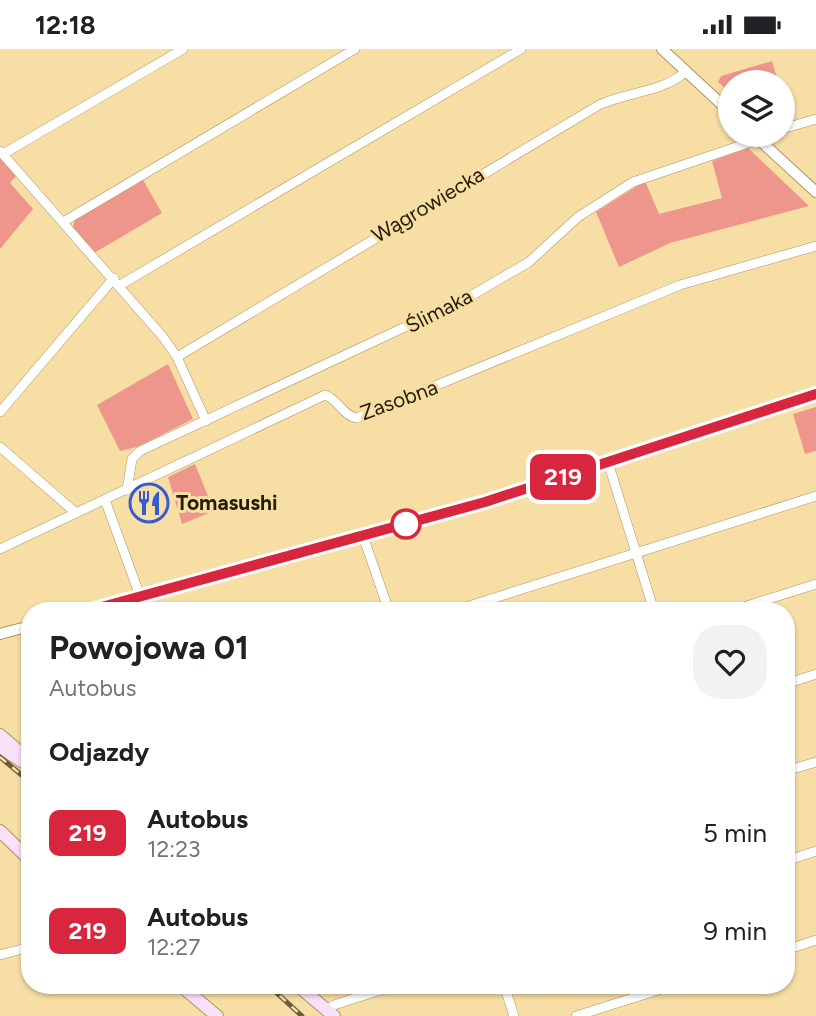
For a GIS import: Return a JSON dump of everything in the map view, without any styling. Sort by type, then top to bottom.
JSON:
[{"type":"main road","points":[[0,735],[21,754]]},
{"type":"main road","points":[[0,747],[21,756]]},
{"type":"main road","points":[[0,831],[21,851]]},
{"type":"main road","points":[[0,841],[21,853]]},
{"type":"main road","points":[[191,994],[217,1016]]},
{"type":"main road","points":[[308,994],[330,1013]]},
{"type":"street","points":[[183,49],[2,152],[117,282],[177,356],[206,421]]},
{"type":"street","points":[[62,222],[355,49]]},
{"type":"street","points":[[0,412],[117,282],[521,49]]},
{"type":"street","points":[[662,49],[718,101]]},
{"type":"street","name":"Wągrowiecka","points":[[177,356],[599,105],[632,92],[672,83],[686,71]]},
{"type":"street","points":[[795,125],[816,119]]},
{"type":"street","name":"Ślimaka","points":[[127,490],[135,455],[469,297],[529,263],[578,216],[633,182],[736,147]]},
{"type":"street","points":[[770,147],[816,192]]},
{"type":"street","name":"Zasobna","points":[[0,549],[322,397],[330,397],[351,417],[357,418],[680,285],[816,246]]},
{"type":"street","points":[[121,602],[485,502],[816,394]]},
{"type":"street","points":[[0,447],[76,513]]},
{"type":"street","points":[[608,462],[651,602]]},
{"type":"street","points":[[481,602],[816,496]]},
{"type":"street","points":[[105,500],[140,597]]},
{"type":"street","points":[[363,536],[386,602]]},
{"type":"street","points":[[759,602],[816,584]]},
{"type":"street","points":[[0,633],[21,629]]},
{"type":"street","points":[[795,681],[816,674]]},
{"type":"street","points":[[795,768],[816,762]]},
{"type":"street","points":[[795,858],[816,851]]},
{"type":"street","points":[[795,947],[816,940]]},
{"type":"street","points":[[0,955],[21,949]]},
{"type":"street","points":[[330,1013],[375,994]]},
{"type":"street","points":[[507,994],[514,1016]]},
{"type":"street","points":[[576,1016],[646,994]]},
{"type":"shaded area","points":[[772,61],[775,70],[741,70]]},
{"type":"shaded area","points":[[748,148],[809,206],[670,243],[619,267],[596,212],[645,181],[659,214],[722,198],[712,161]]},
{"type":"shaded area","points":[[0,158],[16,176],[10,183],[33,209],[0,249]]},
{"type":"shaded area","points":[[143,180],[162,213],[94,253],[72,229],[75,220]]},
{"type":"shaded area","points":[[168,364],[193,419],[137,447],[120,451],[97,405]]},
{"type":"shaded area","points":[[816,407],[816,451],[805,454],[793,414]]},
{"type":"shaded area","points":[[195,464],[214,511],[182,524],[168,477]]},
{"type":"railway","points":[[0,757],[21,774]]},
{"type":"railway","points":[[278,994],[302,1016]]},
{"type":"bus line","name":"219","points":[[120,602],[485,502],[816,394]]},
{"type":"place","name":"Tomasushi","points":[[149,503]]}]
